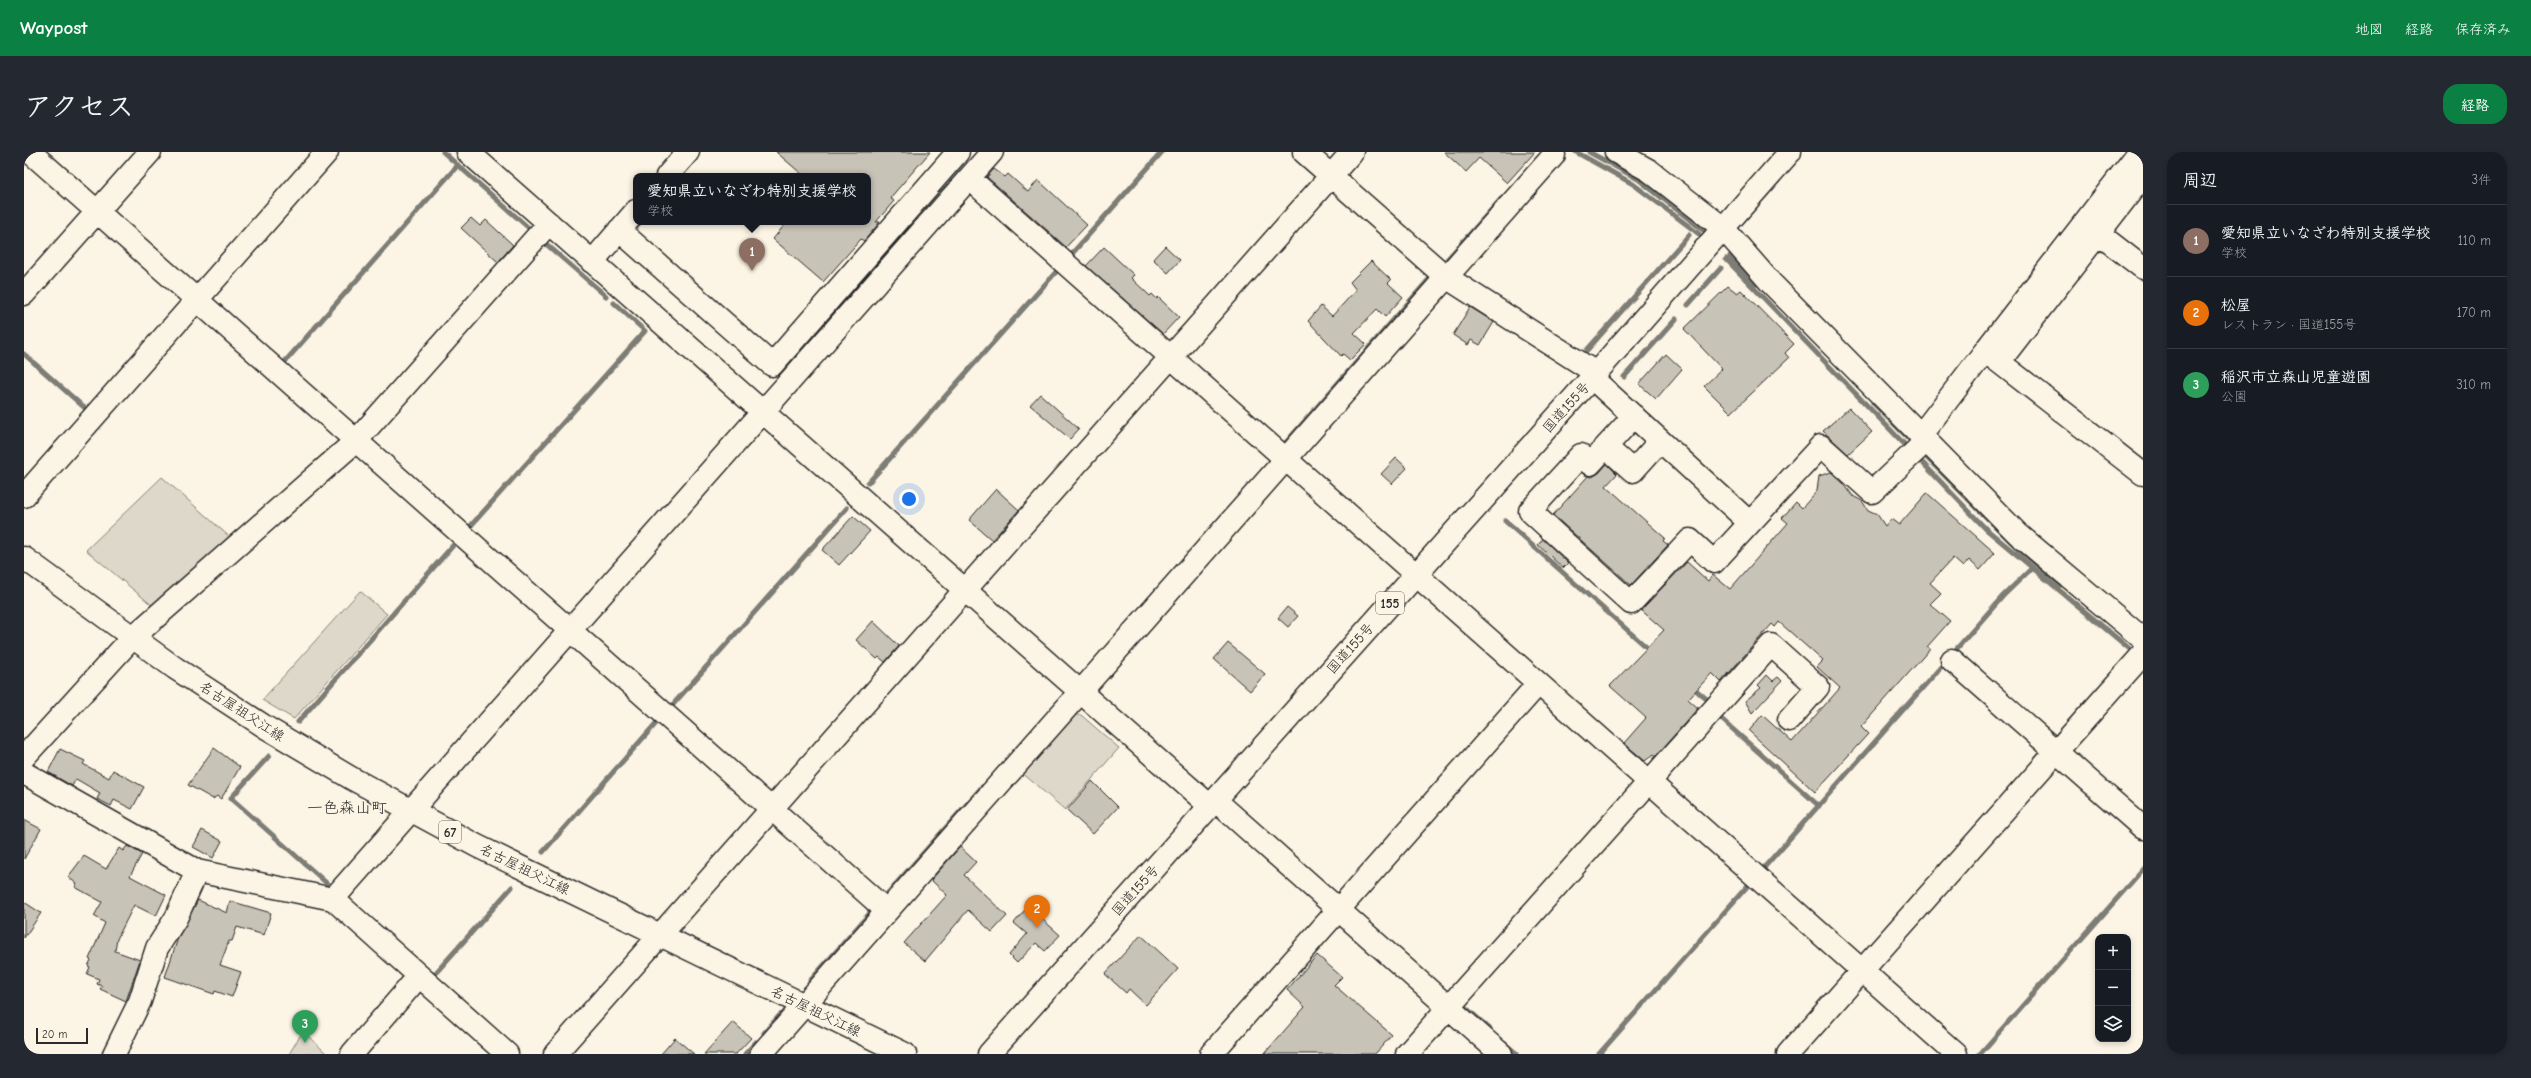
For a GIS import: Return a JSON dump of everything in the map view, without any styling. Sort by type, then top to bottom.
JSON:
[{"type":"main road","points":[[30,152],[357,440],[887,911]]},
{"type":"main road","points":[[24,294],[150,152]]},
{"type":"main road","points":[[24,496],[327,152]]},
{"type":"main road","points":[[468,152],[1080,691],[1338,910],[1501,1054]]},
{"type":"main road","points":[[670,173],[688,152]]},
{"type":"main road","points":[[619,230],[772,365],[958,152]]},
{"type":"main road","points":[[333,899],[992,152]]},
{"type":"main road","points":[[1304,152],[1446,277],[1594,375],[1660,441],[1750,523]]},
{"type":"main road","points":[[555,1054],[966,591],[1352,152]]},
{"type":"main road","points":[[1616,152],[1650,172],[1724,228],[1771,283],[1922,441],[2018,534],[2143,639]]},
{"type":"main road","name":"国道155号","points":[[989,1054],[1414,575],[1594,375],[1790,152]]},
{"type":"main road","points":[[1992,357],[2140,152]]},
{"type":"main road","points":[[761,1054],[1554,154]]},
{"type":"main road","points":[[1634,416],[1590,464],[1581,455],[1530,511],[1631,603],[1690,540],[1714,562],[1821,446],[1872,492],[1906,460],[1992,357],[2099,234],[2143,176]]},
{"type":"main road","points":[[969,178],[1414,575],[1956,1054]]},
{"type":"main road","points":[[592,262],[633,214]]},
{"type":"main road","points":[[24,757],[132,638],[357,440],[549,223]]},
{"type":"main road","points":[[2099,234],[2143,268]]},
{"type":"main road","points":[[1992,357],[2143,474]]},
{"type":"main road","points":[[1606,447],[1633,471],[1660,441]]},
{"type":"main road","name":"名古屋祖父江線","points":[[24,558],[132,638],[267,728],[411,810],[477,846],[905,1054]]},
{"type":"main road","points":[[1407,1054],[1770,645],[1818,687],[1789,720]]},
{"type":"main road","points":[[1788,1054],[2139,658]]},
{"type":"main road","points":[[1952,660],[2143,828]]},
{"type":"main road","points":[[1211,1054],[1538,684]]},
{"type":"main road","points":[[24,772],[197,871],[333,899],[507,1054]]},
{"type":"main road","points":[[114,1054],[140,1001],[157,948],[176,918],[197,871]]},
{"type":"main road","points":[[352,1054],[419,976]]},
{"type":"shaded area","points":[[162,477],[232,539],[154,607],[86,550]]},
{"type":"shaded area","points":[[360,591],[387,614],[294,719],[262,700]]},
{"type":"shaded area","points":[[1069,715],[1081,715],[1119,748],[1065,810],[1020,771]]},
{"type":"shaded area","points":[[303,1031],[327,1054],[289,1054]]},
{"type":"building","points":[[776,152],[930,152],[890,198],[894,201],[876,222],[880,222],[864,241],[861,239],[823,282],[773,239],[785,225],[871,225],[871,173],[800,173]]},
{"type":"building","points":[[1444,152],[1535,152],[1507,183],[1479,158],[1466,172]]},
{"type":"building","points":[[994,169],[1005,177],[1008,174],[1028,192],[1038,180],[1087,225],[1066,247],[987,177]]},
{"type":"building","points":[[471,218],[480,226],[486,220],[513,245],[498,262],[461,228]]},
{"type":"building","points":[[1165,246],[1180,260],[1168,273],[1153,259]]},
{"type":"building","points":[[1104,247],[1134,275],[1131,278],[1150,296],[1152,294],[1157,299],[1158,297],[1179,317],[1163,334],[1086,266]]},
{"type":"building","points":[[1371,261],[1391,280],[1388,283],[1403,297],[1385,317],[1377,309],[1354,333],[1366,344],[1350,360],[1343,354],[1341,356],[1308,321],[1321,306],[1332,316],[1356,290],[1350,282]]},
{"type":"building","points":[[1728,286],[1737,293],[1741,290],[1794,344],[1785,353],[1789,358],[1731,413],[1704,386],[1722,369],[1684,329]]},
{"type":"building","points":[[1470,307],[1494,322],[1480,345],[1471,340],[1468,345],[1453,335]]},
{"type":"building","points":[[1666,354],[1682,369],[1656,399],[1639,384]]},
{"type":"building","points":[[1040,394],[1079,429],[1070,439],[1030,405]]},
{"type":"building","points":[[1849,408],[1872,432],[1848,454],[1823,431]]},
{"type":"building","points":[[1396,458],[1407,468],[1392,484],[1381,474]]},
{"type":"building","points":[[1607,464],[1617,474],[1606,486],[1665,538],[1663,541],[1668,545],[1631,585],[1553,515],[1588,476],[1592,477],[1599,473]]},
{"type":"building","points":[[1831,472],[1844,484],[1853,496],[1862,501],[1868,510],[1877,514],[1885,526],[1891,519],[1899,525],[1927,493],[1995,553],[1980,570],[1969,560],[1963,567],[1953,558],[1930,583],[1941,593],[1930,604],[1950,621],[1927,647],[1930,649],[1861,727],[1868,734],[1815,792],[1749,731],[1762,715],[1792,742],[1840,688],[1817,667],[1823,661],[1779,622],[1775,627],[1772,624],[1721,682],[1712,673],[1688,699],[1698,708],[1656,756],[1654,754],[1645,761],[1624,743],[1646,718],[1610,686],[1664,630],[1641,610],[1687,562],[1708,581],[1713,575],[1730,589],[1788,523],[1782,518],[1796,502],[1802,508],[1817,491],[1819,476]]},
{"type":"building","points":[[996,489],[1019,510],[992,540],[969,520]]},
{"type":"building","points":[[853,516],[870,531],[839,565],[822,550]]},
{"type":"building","points":[[1543,539],[1568,563],[1563,568],[1538,545]]},
{"type":"building","points":[[1287,607],[1298,616],[1288,627],[1278,618]]},
{"type":"building","points":[[873,621],[899,646],[885,662],[879,657],[877,659],[856,640]]},
{"type":"building","points":[[1228,643],[1265,674],[1250,691],[1214,659]]},
{"type":"building","points":[[1767,675],[1773,681],[1778,677],[1782,681],[1752,713],[1745,701],[1761,688],[1758,685]]},
{"type":"building","points":[[214,748],[240,767],[221,799],[217,796],[213,799],[188,785]]},
{"type":"building","points":[[60,749],[85,761],[83,764],[109,778],[113,770],[144,787],[132,809],[114,800],[111,806],[97,799],[100,793],[76,779],[72,786],[48,772]]},
{"type":"building","points":[[1092,781],[1118,807],[1093,834],[1067,810]]},
{"type":"building","points":[[24,820],[41,829],[24,859]]},
{"type":"building","points":[[202,830],[222,841],[213,858],[193,847]]},
{"type":"building","points":[[127,846],[142,854],[130,876],[166,895],[156,916],[134,905],[117,939],[115,951],[140,960],[126,1001],[100,989],[102,986],[97,984],[99,979],[87,974],[90,967],[88,966],[91,960],[89,959],[105,923],[94,916],[102,902],[75,887],[77,884],[68,877],[84,856],[106,869],[119,848],[123,851]]},
{"type":"building","points":[[960,847],[976,862],[964,875],[1007,916],[992,932],[968,910],[925,961],[904,943],[947,895],[931,880]]},
{"type":"building","points":[[198,900],[227,913],[230,901],[271,913],[264,935],[237,927],[232,941],[229,941],[220,965],[241,972],[232,997],[215,991],[214,994],[165,977],[178,938]]},
{"type":"building","points":[[24,902],[41,913],[24,938]]},
{"type":"building","points":[[1025,910],[1029,914],[1032,910],[1060,935],[1045,951],[1036,943],[1017,963],[1009,955],[1027,934],[1014,923]]},
{"type":"building","points":[[1141,935],[1178,969],[1146,1005],[1129,989],[1126,993],[1105,974]]},
{"type":"building","points":[[1317,955],[1342,977],[1334,985],[1392,1035],[1375,1054],[1264,1054],[1305,1007],[1287,990]]},
{"type":"building","points":[[733,1022],[751,1038],[736,1054],[704,1054]]},
{"type":"building","points":[[675,1038],[694,1054],[661,1054]]},
{"type":"waterway","points":[[443,152],[531,230]]},
{"type":"waterway","points":[[1069,257],[1162,152]]},
{"type":"waterway","points":[[1576,152],[1633,184],[1699,234]]},
{"type":"waterway","points":[[1589,152],[1638,179],[1703,230]]},
{"type":"waterway","points":[[282,365],[458,165]]},
{"type":"waterway","points":[[1443,264],[1501,199]]},
{"type":"waterway","points":[[1587,350],[1689,235]]},
{"type":"waterway","points":[[545,243],[606,296]]},
{"type":"waterway","points":[[1730,256],[1757,284]]},
{"type":"waterway","points":[[1726,259],[1910,450]]},
{"type":"waterway","points":[[1688,305],[1721,268]]},
{"type":"waterway","points":[[868,483],[1056,272]]},
{"type":"waterway","points":[[1282,447],[1431,277]]},
{"type":"waterway","points":[[467,530],[645,331],[614,303]]},
{"type":"waterway","points":[[1624,377],[1676,319]]},
{"type":"waterway","points":[[24,354],[87,410]]},
{"type":"waterway","points":[[1873,403],[1914,444]]},
{"type":"waterway","points":[[1922,453],[2018,549],[2061,585]]},
{"type":"waterway","points":[[1917,457],[1986,529],[2137,655]]},
{"type":"waterway","points":[[669,709],[847,508]]},
{"type":"waterway","points":[[1505,521],[1652,652]]},
{"type":"waterway","points":[[298,722],[456,542]]},
{"type":"waterway","points":[[1952,654],[2003,596],[2032,568]]},
{"type":"waterway","points":[[1761,871],[1947,660]]},
{"type":"waterway","points":[[1691,686],[1709,701]]},
{"type":"waterway","points":[[1718,716],[1819,806]]},
{"type":"waterway","points":[[543,852],[658,721]]},
{"type":"waterway","points":[[269,756],[231,798],[331,887]]},
{"type":"waterway","points":[[887,894],[982,787]]},
{"type":"waterway","points":[[1980,1054],[2143,869]]},
{"type":"waterway","points":[[1599,1054],[1751,882]]},
{"type":"waterway","points":[[432,977],[512,887]]},
{"type":"waterway","points":[[866,905],[869,908],[870,913]]},
{"type":"waterway","points":[[810,981],[871,912]]},
{"type":"waterway","points":[[1464,1006],[1490,1029]]},
{"type":"waterway","points":[[764,1033],[780,1015]]},
{"type":"waterway","points":[[745,1054],[756,1042]]},
{"type":"waterway","points":[[1504,1043],[1517,1054]]},
{"type":"place","name":"愛知県立いなざわ特別支援学校","points":[[752,271]]},
{"type":"place","name":"松屋","points":[[1037,928]]},
{"type":"place","name":"稲沢市立森山児童遊園","points":[[305,1043]]},
{"type":"district","name":"一色森山町","points":[[347,807]]}]
